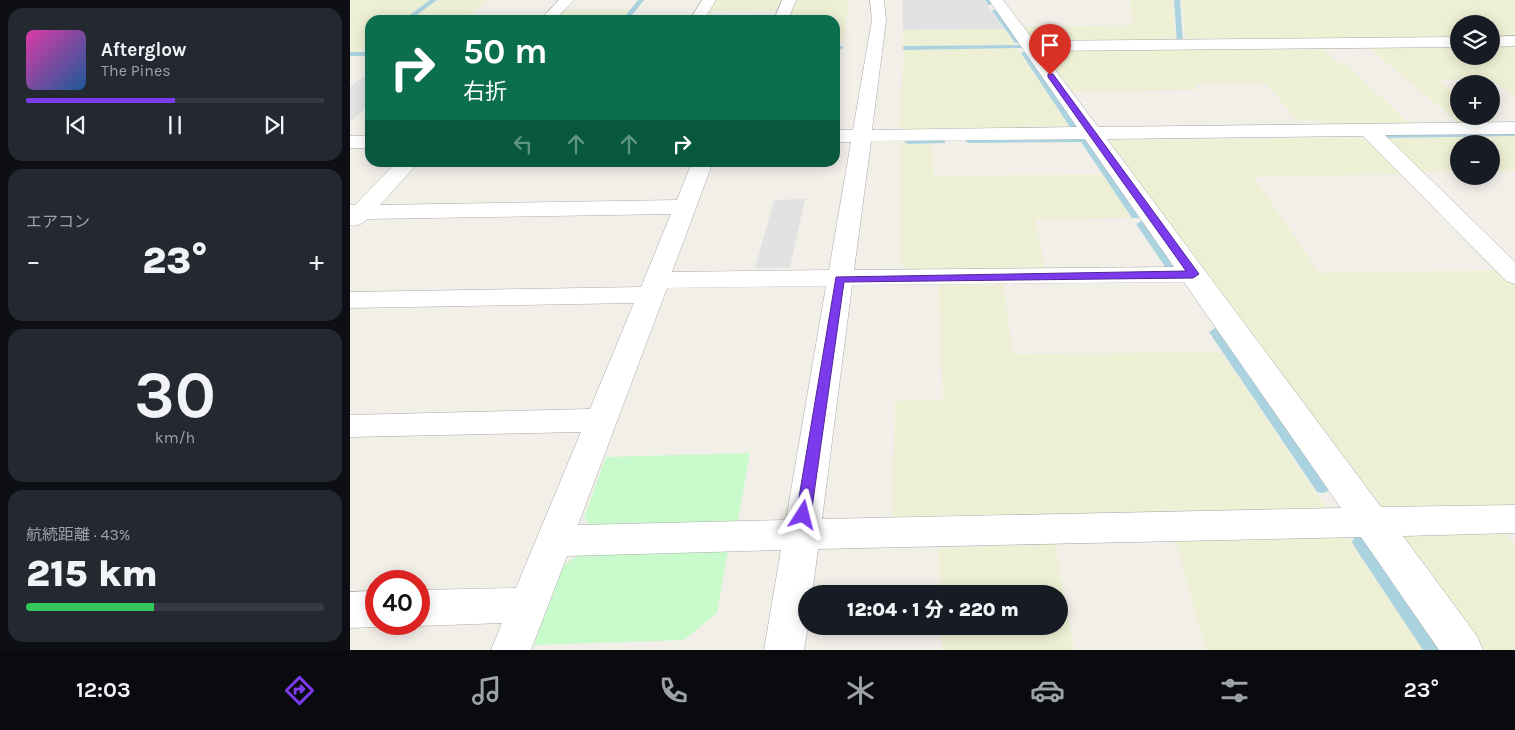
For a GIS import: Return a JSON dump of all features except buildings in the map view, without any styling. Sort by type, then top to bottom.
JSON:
[{"type":"street","points":[[552,15],[567,0]]},
{"type":"street","points":[[701,15],[709,0]]},
{"type":"street","points":[[783,15],[789,0]]},
{"type":"street","points":[[784,650],[839,279],[848,136],[879,20],[877,0]]},
{"type":"street","points":[[996,0],[1463,650]]},
{"type":"street","points":[[1029,46],[1450,42]]},
{"type":"street","points":[[1500,42],[1515,42]]},
{"type":"street","points":[[848,136],[1515,128]]},
{"type":"street","points":[[1368,130],[1515,276]]},
{"type":"street","points":[[350,142],[365,142]]},
{"type":"street","points":[[354,216],[404,167]]},
{"type":"street","points":[[511,650],[701,167]]},
{"type":"street","points":[[354,216],[685,207]]},
{"type":"street","points":[[350,300],[839,279],[1193,274]]},
{"type":"street","points":[[350,426],[601,420]]},
{"type":"street","points":[[554,541],[1515,519]]},
{"type":"street","points":[[430,608],[528,605]]},
{"type":"street","points":[[350,610],[365,609]]},
{"type":"green space","points":[[350,0],[432,0],[410,15],[365,15],[365,46],[357,52],[350,52]]},
{"type":"green space","points":[[437,0],[489,0],[470,15],[417,15]]},
{"type":"green space","points":[[715,0],[784,0],[780,10],[709,11]]},
{"type":"green space","points":[[794,0],[849,0],[844,39],[840,39],[840,15],[788,15]]},
{"type":"green space","points":[[1130,0],[1173,0],[1176,43],[1034,42],[1021,27],[1132,25]]},
{"type":"green space","points":[[1181,0],[1515,0],[1515,39],[1500,40],[1500,15],[1450,15],[1450,40],[1186,42]]},
{"type":"green space","points":[[562,10],[631,10],[627,15],[557,15]]},
{"type":"green space","points":[[1004,29],[1015,45],[902,46],[903,30]]},
{"type":"green space","points":[[1320,46],[1338,63],[1345,63],[1410,124],[1322,125],[1317,120],[1298,121],[1266,84],[1196,84],[1199,90],[1073,91],[1041,50]]},
{"type":"green space","points":[[1450,46],[1450,65],[1500,65],[1500,46],[1515,46],[1515,97],[1500,86],[1500,75],[1450,75],[1450,80],[1439,80],[1450,89],[1450,116],[1368,47]]},
{"type":"green space","points":[[1017,48],[1071,129],[906,131],[899,127],[904,49]]},
{"type":"green space","points":[[1500,136],[1515,136],[1515,171],[1500,171]]},
{"type":"green space","points":[[1450,137],[1450,172],[1418,172],[1383,138]]},
{"type":"green space","points":[[1368,138],[1404,174],[1254,177],[1320,273],[1499,270],[1515,286],[1515,508],[1377,510],[1109,142],[1113,140]]},
{"type":"green space","points":[[907,144],[932,144],[934,176],[1102,174],[1131,218],[1035,219],[1046,271],[913,272],[901,266],[900,146]]},
{"type":"green space","points":[[1003,281],[1013,354],[1221,352],[1330,513],[892,523],[895,401],[943,400],[938,282]]},
{"type":"green space","points":[[750,453],[737,526],[596,530],[584,518],[606,457]]},
{"type":"green space","points":[[1504,532],[1515,546],[1515,650],[1479,650],[1393,534]]},
{"type":"green space","points":[[1346,534],[1425,650],[1206,650],[1175,540]]},
{"type":"green space","points":[[1055,544],[1062,585],[940,585],[938,548]]},
{"type":"green space","points":[[728,551],[717,613],[684,640],[534,645],[563,566],[580,554]]},
{"type":"green space","points":[[1068,617],[1074,650],[942,650],[941,635],[1068,635]]},
{"type":"shaded area","points":[[902,0],[984,0],[1004,29],[903,30]]},
{"type":"shaded area","points":[[365,76],[365,109],[350,122],[350,87]]},
{"type":"shaded area","points":[[805,199],[790,268],[755,268],[774,200]]},
{"type":"waterway","points":[[413,15],[434,0]]},
{"type":"waterway","points":[[629,15],[641,0]]},
{"type":"waterway","points":[[988,0],[990,4]]},
{"type":"waterway","points":[[1177,0],[1180,43]]},
{"type":"waterway","points":[[995,11],[1017,42]]},
{"type":"waterway","points":[[905,48],[1020,47]]},
{"type":"waterway","points":[[1024,53],[1075,128]]},
{"type":"waterway","points":[[350,54],[365,54]]},
{"type":"waterway","points":[[1384,136],[1515,134]]},
{"type":"waterway","points":[[969,141],[1084,140]]},
{"type":"waterway","points":[[1084,140],[1135,216]]},
{"type":"waterway","points":[[908,142],[942,141]]},
{"type":"waterway","points":[[1141,224],[1170,266]]},
{"type":"waterway","points":[[1215,332],[1322,488]]},
{"type":"waterway","points":[[1359,542],[1433,650]]},
{"type":"route","points":[[803,515],[839,279],[1193,274],[1050,75]]}]
